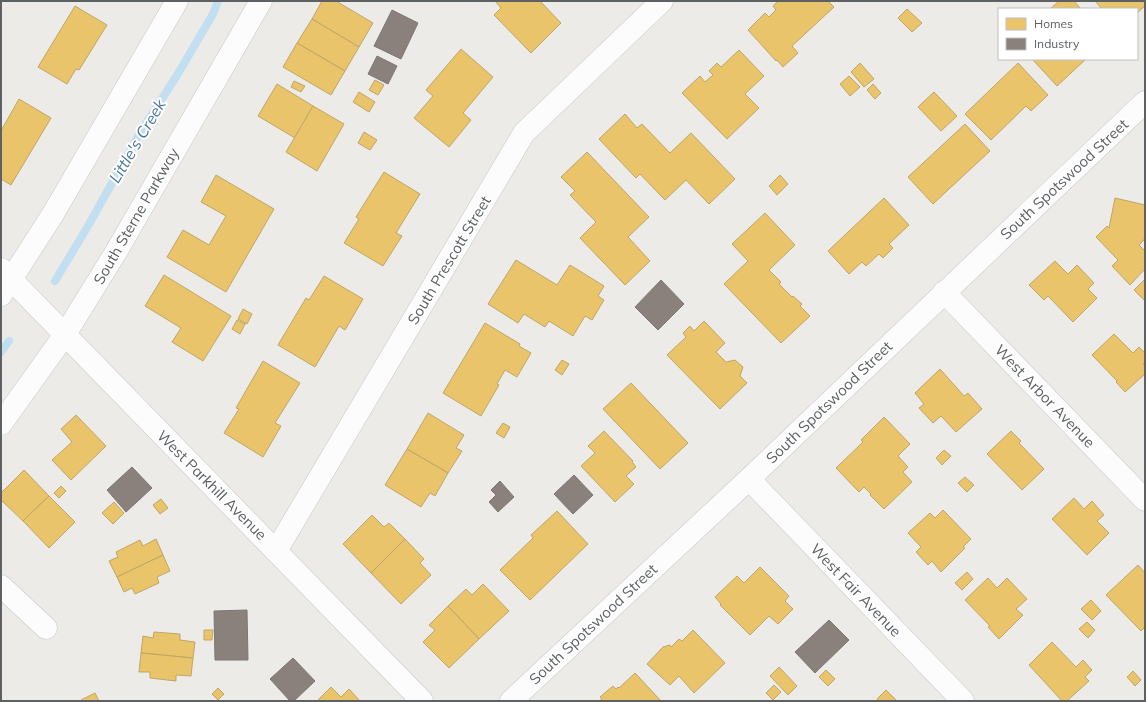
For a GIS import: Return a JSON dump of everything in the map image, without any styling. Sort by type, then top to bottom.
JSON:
[{"type":"street","points":[[4,281],[53,214],[177,1]]},
{"type":"street","name":"South Sterne Parkway","points":[[1,424],[64,336],[116,252],[261,1]]},
{"type":"street","name":"South Prescott Street","points":[[276,550],[524,133],[662,1]]},
{"type":"street","name":"South Spotswood Street","points":[[511,701],[749,479],[944,292],[1141,114]]},
{"type":"street","name":"West Parkhill Avenue","points":[[4,281],[64,336],[276,550],[422,701]]},
{"type":"street","name":"West Arbor Avenue","points":[[944,292],[1145,500]]},
{"type":"street","name":"West Fair Avenue","points":[[749,479],[963,701]]},
{"type":"street","points":[[1,586],[46,628]]},
{"type":"building: Homes","points":[[322,1],[336,1],[373,23],[359,47],[312,19]]},
{"type":"building: Homes","points":[[495,1],[540,1],[561,23],[531,53],[494,15],[501,8]]},
{"type":"building: Homes","points":[[778,1],[828,1],[834,7],[792,46],[798,53],[783,67],[748,30],[765,13],[769,17],[776,10],[773,6]]},
{"type":"building: Homes","points":[[1059,1],[1074,1],[1080,8],[1051,8]]},
{"type":"building: Homes","points":[[1095,1],[1145,1],[1145,6],[1138,12],[1138,8],[1101,8]]},
{"type":"building: Homes","points":[[75,6],[107,25],[79,70],[76,69],[67,84],[38,67]]},
{"type":"building: Homes","points":[[907,9],[922,23],[912,32],[898,18]]},
{"type":"building: Homes","points":[[312,19],[359,47],[345,71],[297,43]]},
{"type":"building: Homes","points":[[297,43],[345,71],[331,95],[283,67]]},
{"type":"building: Homes","points":[[461,49],[493,77],[463,113],[471,120],[449,147],[414,118],[433,96],[426,90]]},
{"type":"building: Homes","points":[[739,50],[764,76],[745,94],[759,108],[727,139],[682,93],[700,76],[705,82],[713,75],[709,71],[717,63],[721,67]]},
{"type":"building: Homes","points":[[1033,60],[1085,60],[1057,86]]},
{"type":"building: Homes","points":[[860,63],[874,79],[864,87],[851,72]]},
{"type":"building: Homes","points":[[1018,63],[1048,95],[1031,111],[1026,106],[991,140],[965,114]]},
{"type":"building: Homes","points":[[849,76],[860,87],[850,96],[840,84]]},
{"type":"building: Homes","points":[[375,80],[384,85],[378,95],[369,90]]},
{"type":"building: Homes","points":[[294,81],[305,86],[301,92],[291,87]]},
{"type":"building: Homes","points":[[277,84],[313,106],[295,138],[258,116]]},
{"type":"building: Homes","points":[[873,84],[881,93],[875,99],[867,90]]},
{"type":"building: Homes","points":[[359,92],[375,102],[369,112],[353,102]]},
{"type":"building: Homes","points":[[934,92],[957,116],[941,131],[918,107]]},
{"type":"building: Homes","points":[[19,99],[51,118],[11,185],[1,179],[1,128],[2,129]]},
{"type":"building: Homes","points":[[313,106],[344,124],[317,171],[286,152]]},
{"type":"building: Homes","points":[[625,114],[637,128],[642,124],[670,153],[691,133],[735,179],[709,204],[686,180],[665,200],[640,174],[636,178],[599,139]]},
{"type":"building: Homes","points":[[965,124],[990,151],[933,204],[908,177]]},
{"type":"building: Homes","points":[[364,132],[377,140],[370,150],[358,143]]},
{"type":"building: Homes","points":[[587,152],[649,217],[628,237],[650,261],[625,285],[580,238],[596,222],[570,195],[575,191],[561,177]]},
{"type":"building: Homes","points":[[384,172],[420,194],[396,233],[402,236],[383,266],[344,243],[359,219],[356,217]]},
{"type":"building: Homes","points":[[216,175],[274,209],[226,292],[167,257],[183,230],[209,245],[226,216],[201,202]]},
{"type":"building: Homes","points":[[780,175],[788,184],[777,195],[769,186]]},
{"type":"building: Homes","points":[[884,198],[909,225],[889,244],[893,248],[883,258],[879,254],[866,266],[862,262],[849,274],[828,251]]},
{"type":"building: Homes","points":[[1115,198],[1145,205],[1145,235],[1144,240],[1139,245],[1145,251],[1145,269],[1130,285],[1112,266],[1118,260],[1096,237],[1107,226],[1109,228]]},
{"type":"building: Homes","points":[[765,213],[795,245],[769,270],[781,282],[779,284],[792,297],[793,296],[802,304],[800,306],[810,316],[781,343],[724,284],[748,261],[732,244]]},
{"type":"building: Homes","points":[[516,260],[557,285],[570,265],[604,286],[598,296],[604,300],[592,320],[585,316],[573,336],[549,321],[545,327],[524,314],[518,323],[488,304]]},
{"type":"building: Homes","points":[[1055,261],[1068,274],[1077,265],[1094,283],[1088,289],[1097,298],[1073,322],[1048,296],[1044,300],[1029,285]]},
{"type":"building: Homes","points":[[164,275],[231,316],[203,361],[172,342],[181,328],[145,306]]},
{"type":"building: Homes","points":[[324,276],[363,299],[345,330],[339,326],[315,367],[278,345],[306,298],[309,300]]},
{"type":"building: Homes","points":[[1144,280],[1145,298],[1144,300],[1134,290]]},
{"type":"building: Homes","points":[[243,309],[252,314],[247,324],[238,319]]},
{"type":"building: Homes","points":[[237,320],[245,324],[240,334],[232,329]]},
{"type":"building: Homes","points":[[704,321],[725,343],[716,352],[726,362],[735,360],[743,367],[740,376],[747,383],[720,409],[667,355],[686,337],[683,333],[690,326],[694,331]]},
{"type":"building: Homes","points":[[485,323],[520,344],[519,346],[531,353],[517,377],[505,370],[497,384],[499,385],[481,416],[443,393]]},
{"type":"building: Homes","points":[[1114,334],[1133,353],[1139,347],[1145,353],[1145,363],[1143,364],[1145,366],[1145,374],[1125,392],[1116,382],[1117,381],[1092,355]]},
{"type":"building: Homes","points":[[562,360],[569,364],[562,375],[555,370]]},
{"type":"building: Homes","points":[[263,361],[300,383],[275,423],[281,426],[263,457],[224,433],[239,409],[236,408]]},
{"type":"building: Homes","points":[[940,369],[964,396],[968,393],[982,409],[956,432],[941,416],[933,423],[919,408],[924,404],[915,393]]},
{"type":"building: Homes","points":[[631,383],[688,443],[660,469],[603,409]]},
{"type":"building: Homes","points":[[428,413],[464,435],[456,448],[462,451],[448,473],[407,449]]},
{"type":"building: Homes","points":[[76,415],[106,446],[71,480],[52,460],[72,442],[61,429]]},
{"type":"building: Homes","points":[[884,417],[910,444],[898,456],[908,467],[903,472],[912,482],[884,509],[864,487],[859,492],[836,468],[863,442],[861,440]]},
{"type":"building: Homes","points":[[503,423],[510,427],[504,438],[496,433]]},
{"type":"building: Homes","points":[[604,431],[633,461],[632,462],[636,467],[626,476],[634,484],[615,502],[581,466],[595,453],[588,446]]},
{"type":"building: Homes","points":[[1011,431],[1021,441],[1019,443],[1044,469],[1022,490],[987,454]]},
{"type":"building: Homes","points":[[407,449],[448,473],[435,496],[430,493],[421,507],[385,485]]},
{"type":"building: Homes","points":[[944,450],[951,456],[942,465],[936,458]]},
{"type":"building: Homes","points":[[24,470],[49,496],[23,521],[1,500],[1,493]]},
{"type":"building: Homes","points":[[965,477],[974,485],[967,492],[958,483]]},
{"type":"building: Homes","points":[[61,486],[66,491],[59,498],[54,493]]},
{"type":"building: Homes","points":[[49,496],[75,522],[49,548],[23,521]]},
{"type":"building: Homes","points":[[1074,498],[1084,509],[1092,501],[1104,515],[1097,521],[1109,533],[1087,555],[1052,519]]},
{"type":"building: Homes","points":[[161,499],[168,508],[160,514],[153,505]]},
{"type":"building: Homes","points":[[114,502],[124,513],[113,524],[102,513]]},
{"type":"building: Homes","points":[[943,510],[971,539],[963,547],[965,548],[941,572],[932,561],[928,565],[916,552],[921,547],[908,533],[930,513],[935,518]]},
{"type":"building: Homes","points":[[557,511],[588,544],[530,600],[500,570],[533,538],[531,535]]},
{"type":"building: Homes","points":[[372,515],[384,527],[389,523],[405,539],[371,573],[343,544]]},
{"type":"building: Homes","points":[[156,539],[163,555],[117,577],[109,561],[118,557],[116,552],[140,540],[143,546]]},
{"type":"building: Homes","points":[[405,539],[424,559],[420,563],[431,575],[401,604],[371,573]]},
{"type":"building: Homes","points":[[163,555],[170,571],[157,577],[159,583],[135,594],[132,588],[124,592],[117,577]]},
{"type":"building: Homes","points":[[1138,565],[1145,573],[1145,627],[1141,631],[1106,595]]},
{"type":"building: Homes","points":[[760,567],[789,596],[785,601],[793,609],[778,624],[769,616],[750,635],[720,605],[721,604],[715,597],[737,576],[744,583]]},
{"type":"building: Homes","points":[[967,572],[973,579],[962,590],[955,583]]},
{"type":"building: Homes","points":[[988,578],[997,588],[1007,578],[1027,599],[1016,609],[1023,615],[999,639],[988,627],[990,626],[965,600]]},
{"type":"building: Homes","points":[[483,584],[509,611],[479,639],[448,606],[466,589],[472,595]]},
{"type":"building: Homes","points":[[1091,600],[1101,611],[1092,620],[1081,609]]},
{"type":"building: Homes","points":[[448,606],[479,639],[449,668],[423,642],[435,630],[429,625]]},
{"type":"building: Homes","points":[[1087,622],[1095,630],[1088,638],[1079,629]]},
{"type":"building: Homes","points":[[204,630],[213,630],[212,640],[204,640]]},
{"type":"building: Homes","points":[[693,630],[725,663],[694,693],[679,676],[670,685],[647,664],[663,647],[670,645],[671,647],[679,639],[682,641]]},
{"type":"building: Homes","points":[[154,632],[180,634],[180,640],[195,642],[193,658],[141,653],[143,636],[153,638]]},
{"type":"building: Homes","points":[[1052,642],[1076,667],[1083,660],[1092,670],[1085,677],[1089,681],[1068,701],[1062,701],[1029,665]]},
{"type":"building: Homes","points":[[141,653],[193,658],[191,676],[176,675],[176,681],[150,678],[150,672],[139,672]]},
{"type":"building: Homes","points":[[779,667],[797,686],[788,695],[770,676]]},
{"type":"building: Homes","points":[[826,670],[835,679],[828,686],[819,677]]},
{"type":"building: Homes","points":[[1133,671],[1141,680],[1135,686],[1127,677]]},
{"type":"building: Homes","points":[[635,673],[661,701],[599,701],[602,699],[600,697],[613,686],[616,689],[618,687],[619,688]]},
{"type":"building: Homes","points":[[774,685],[781,692],[773,700],[766,693]]},
{"type":"building: Homes","points":[[331,687],[341,697],[349,689],[360,701],[317,701]]},
{"type":"building: Homes","points":[[218,688],[224,694],[218,700],[212,694]]},
{"type":"building: Homes","points":[[886,690],[897,701],[878,701],[877,699]]},
{"type":"building: Homes","points":[[95,693],[99,701],[81,701],[81,700]]},
{"type":"building: Industry","points":[[392,10],[418,23],[401,59],[374,46]]},
{"type":"building: Industry","points":[[377,56],[397,66],[388,84],[368,74]]},
{"type":"building: Industry","points":[[661,280],[684,304],[658,330],[635,307]]},
{"type":"building: Industry","points":[[132,467],[152,488],[126,512],[107,490]]},
{"type":"building: Industry","points":[[574,475],[593,495],[573,514],[554,494]]},
{"type":"building: Industry","points":[[500,481],[514,497],[498,512],[489,502],[496,495],[491,490]]},
{"type":"building: Industry","points":[[247,610],[248,660],[215,660],[214,611]]},
{"type":"building: Industry","points":[[829,620],[849,640],[815,673],[795,652]]},
{"type":"building: Industry","points":[[293,658],[315,681],[294,701],[290,701],[270,679]]},
{"type":"waterway","name":"Little's Creek","points":[[55,281],[88,226],[140,133],[179,72],[213,14],[218,1]]},
{"type":"waterway","name":"Little's Creek","points":[[1,352],[9,341]]}]
